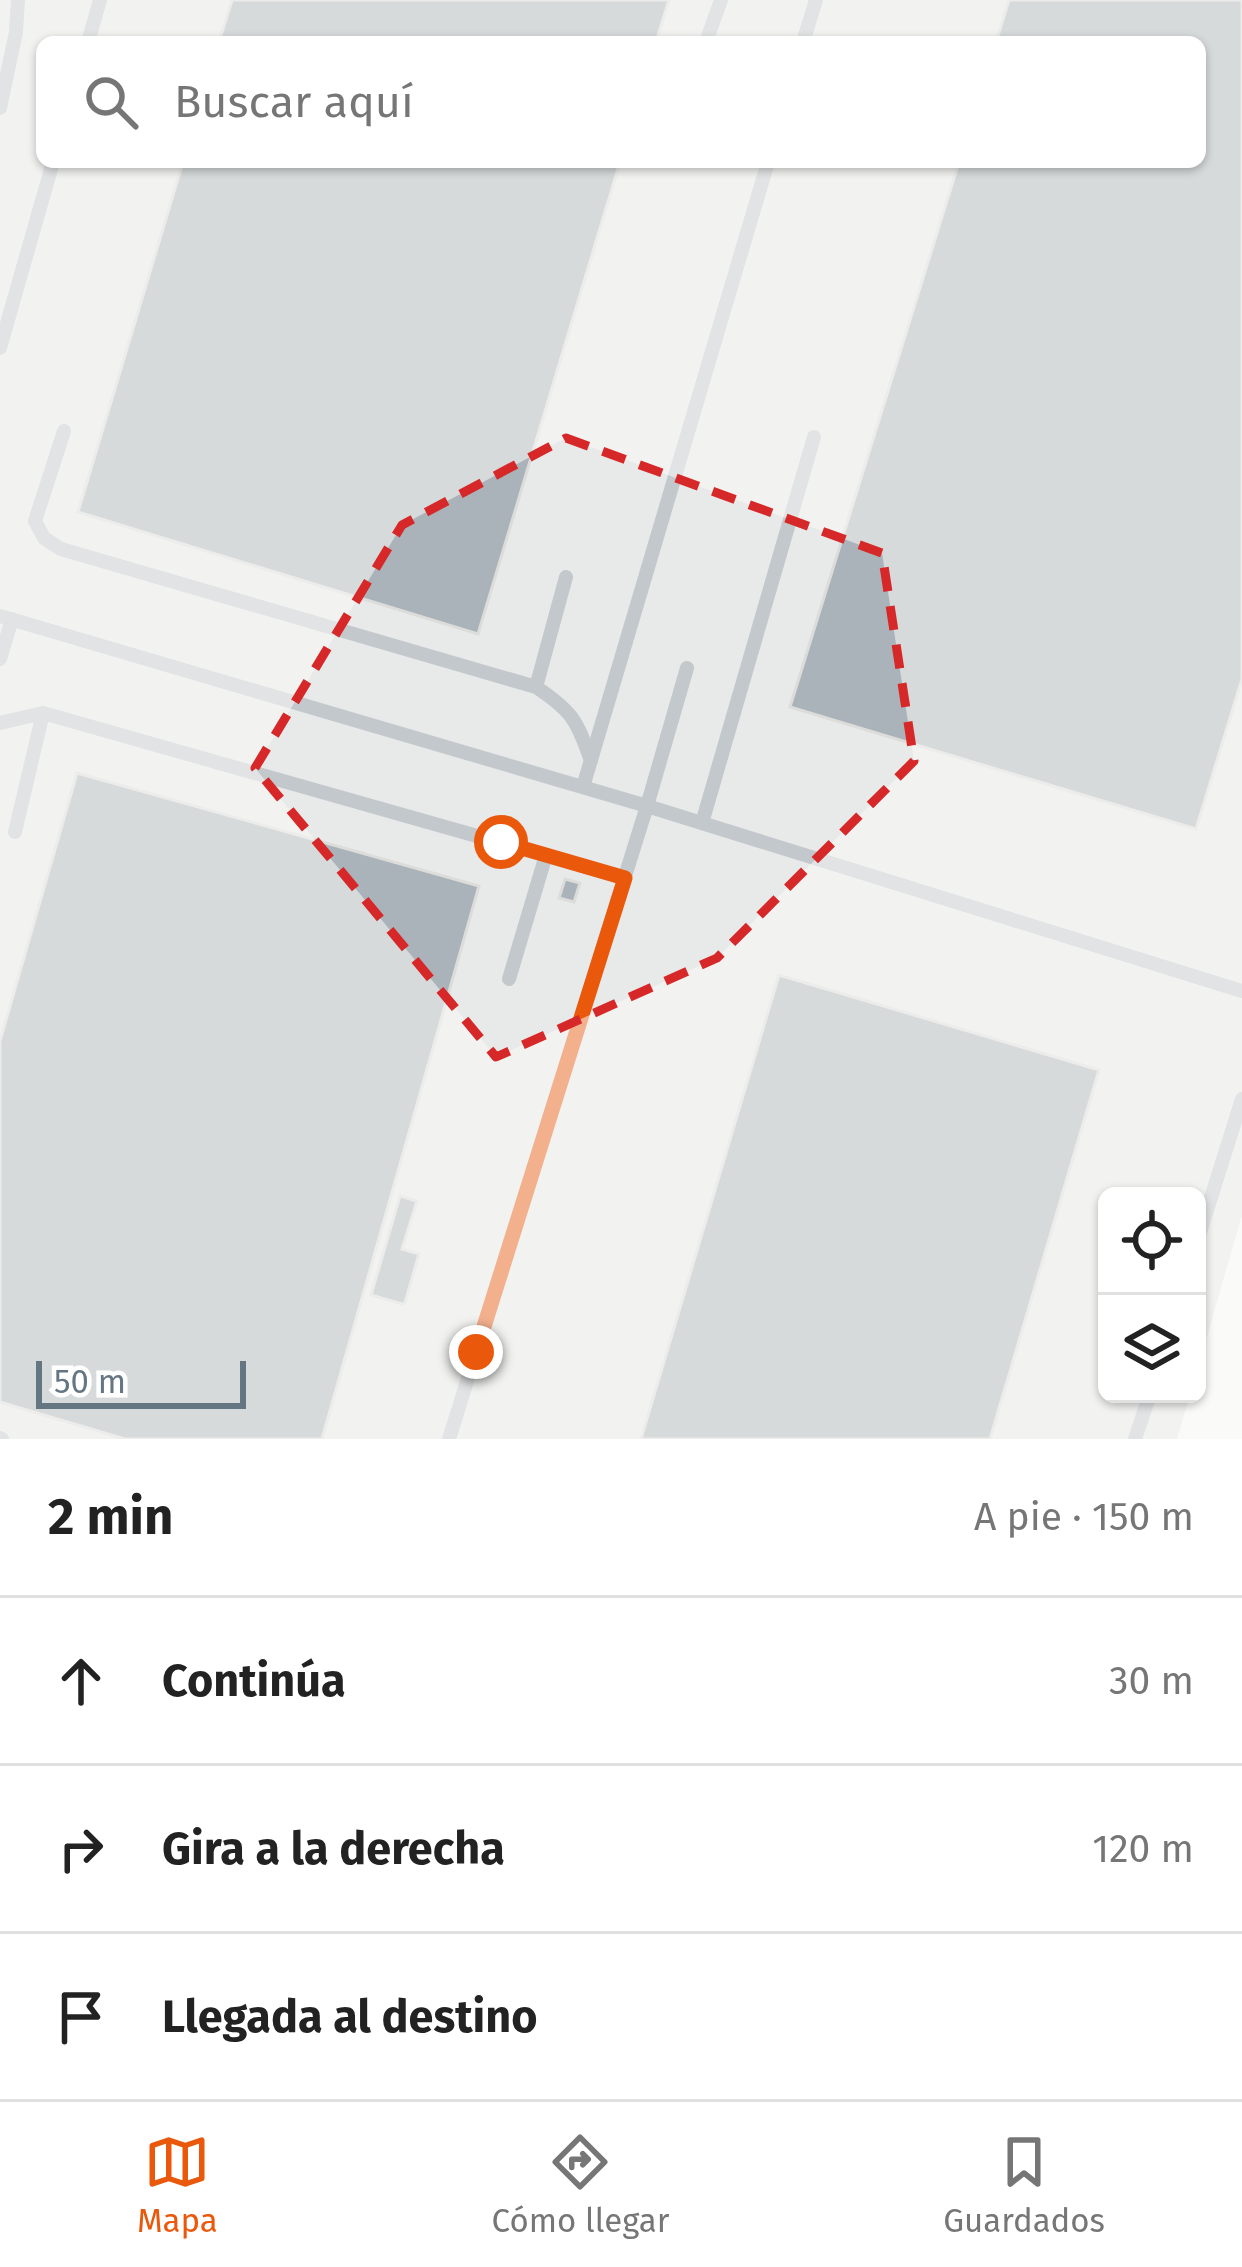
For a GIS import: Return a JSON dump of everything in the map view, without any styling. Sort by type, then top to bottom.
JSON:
[{"type":"lane","points":[[0,109],[18,0]]},
{"type":"lane","points":[[90,36],[100,0]]},
{"type":"lane","points":[[708,36],[721,0]]},
{"type":"lane","points":[[805,36],[816,0]]},
{"type":"lane","points":[[0,349],[51,168]]},
{"type":"lane","points":[[583,787],[766,168]]},
{"type":"lane","points":[[64,431],[34,521],[44,538],[62,549],[536,687],[566,707],[591,761]]},
{"type":"lane","points":[[702,823],[814,437]]},
{"type":"lane","points":[[536,687],[566,577]]},
{"type":"lane","points":[[0,659],[6,617],[647,806],[1242,991]]},
{"type":"lane","points":[[449,1439],[687,668]]},
{"type":"lane","points":[[0,723],[43,713],[625,878]]},
{"type":"lane","points":[[15,832],[43,713]]},
{"type":"lane","points":[[508,979],[547,855]]},
{"type":"lane","points":[[1206,1213],[1242,1099]]},
{"type":"lane","points":[[1136,1439],[1147,1403]]},
{"type":"highlighted area","points":[[566,438],[882,553],[914,761],[717,958],[496,1057],[255,768],[402,525]]},
{"type":"shaded area","points":[[0,0],[1242,0],[1242,1215],[1206,1340],[1206,1187],[1098,1187],[1098,1403],[1187,1403],[1177,1439],[0,1439]]},
{"type":"building","points":[[232,0],[669,0],[658,36],[221,36]]},
{"type":"building","points":[[1009,0],[1242,0],[1242,679],[1196,829],[790,707],[957,168],[1206,168],[1206,36],[998,36]]},
{"type":"building","points":[[181,168],[618,168],[478,634],[78,512]]},
{"type":"building","points":[[77,773],[479,886],[322,1439],[125,1439],[0,1402],[0,1041]]},
{"type":"building","points":[[565,879],[580,883],[574,902],[559,898]]},
{"type":"building","points":[[779,975],[1099,1070],[990,1439],[641,1439]]},
{"type":"building","points":[[400,1196],[417,1201],[402,1249],[419,1254],[402,1304],[371,1295]]},
{"type":"route","points":[[476,1352],[625,878],[501,842]]}]
